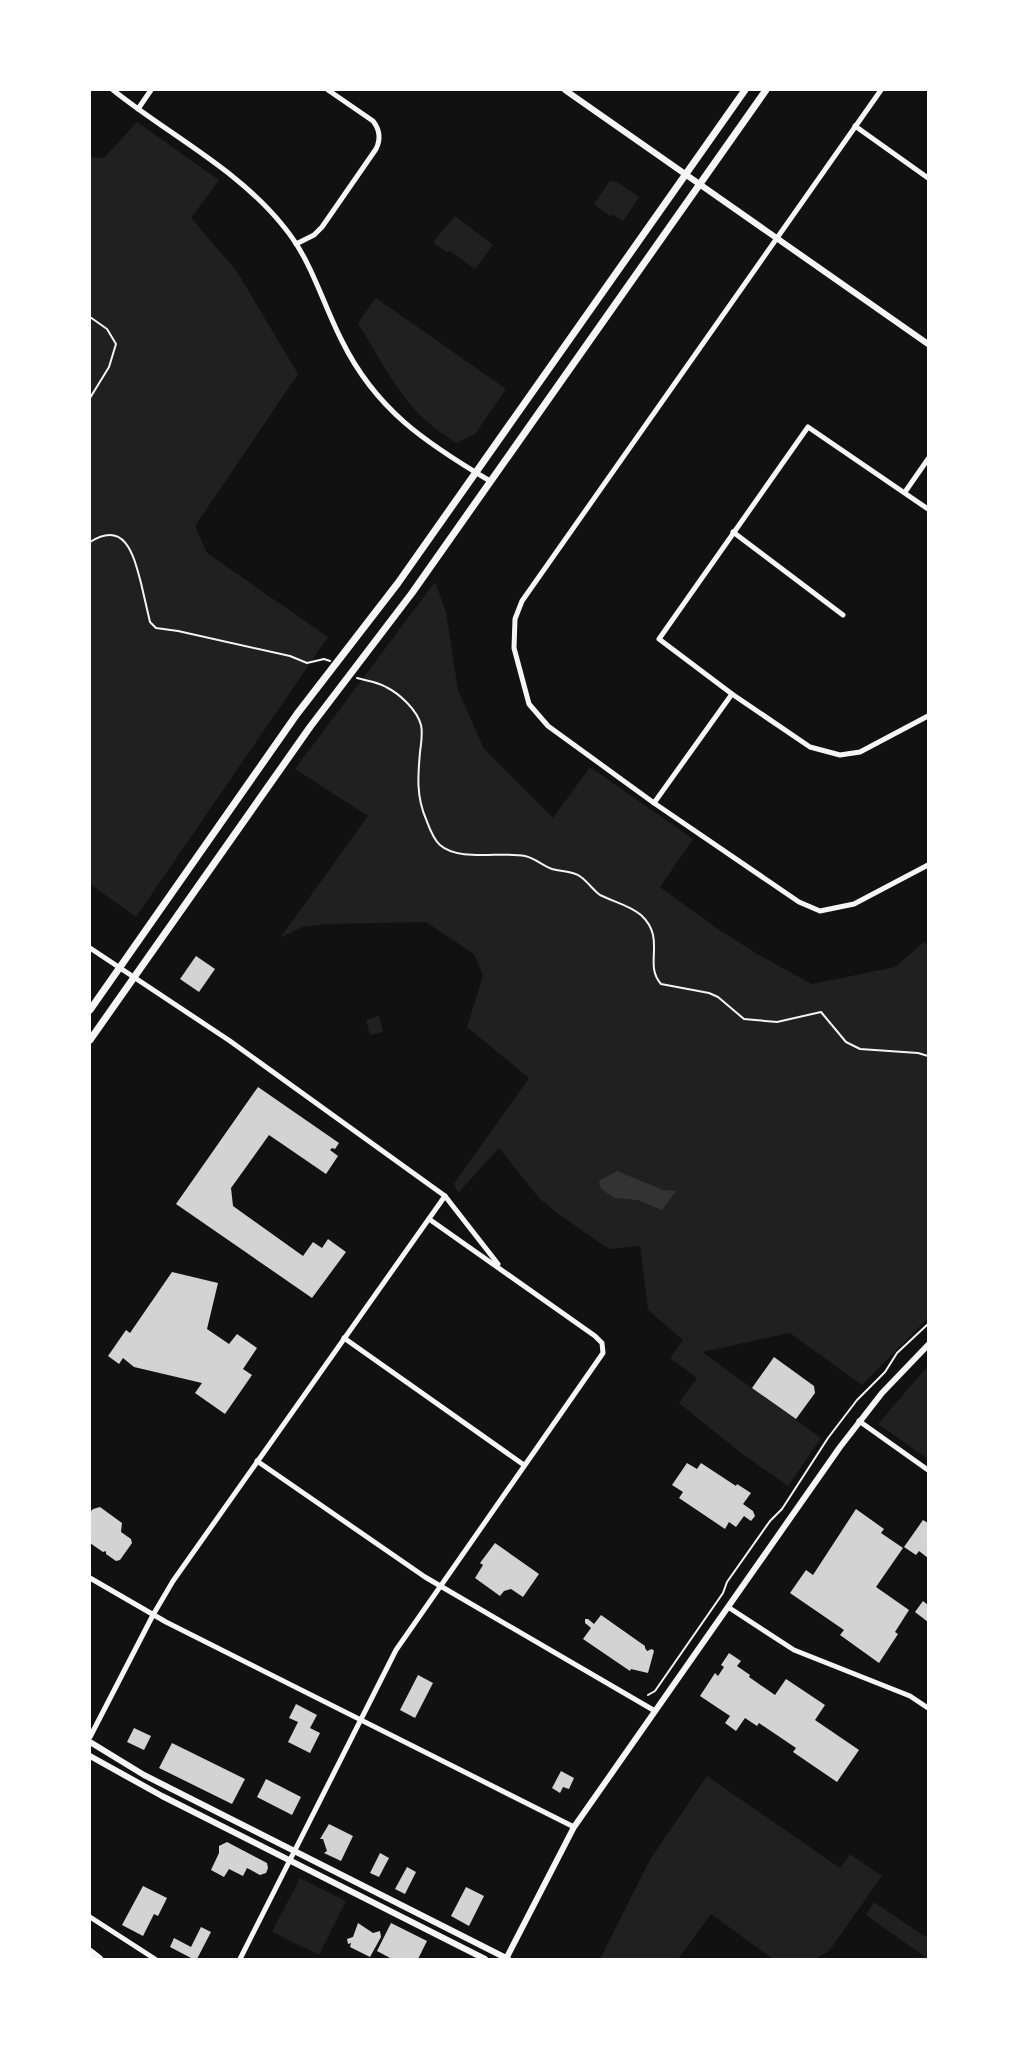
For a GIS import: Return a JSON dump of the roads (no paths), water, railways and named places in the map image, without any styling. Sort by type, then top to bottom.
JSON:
[{"type":"main road","points":[[90,1010],[297,714],[398,584],[745,90]]},
{"type":"main road","points":[[90,1040],[310,727],[412,593],[766,90]]},
{"type":"main road","points":[[90,1952],[99,1959]]},
{"type":"street","points":[[113,90],[252,193],[284,227],[296,244],[315,278],[340,339],[354,365],[371,389],[401,421],[425,440],[490,481]]},
{"type":"street","points":[[138,109],[151,90]]},
{"type":"street","points":[[296,244],[314,235],[322,227],[379,142],[377,126],[328,90]]},
{"type":"street","points":[[565,90],[928,344]]},
{"type":"street","points":[[880,90],[527,593],[515,618],[514,648],[529,704],[548,726],[654,803],[799,902],[820,911],[854,904],[928,865]]},
{"type":"street","points":[[855,126],[928,178]]},
{"type":"street","points":[[928,509],[808,427],[659,639],[732,694],[810,748],[840,756],[860,752],[928,716]]},
{"type":"street","points":[[905,492],[928,459]]},
{"type":"street","points":[[733,532],[843,614]]},
{"type":"street","points":[[654,803],[732,694]]},
{"type":"street","points":[[90,948],[224,1037],[445,1196],[502,1269]]},
{"type":"street","points":[[90,1737],[153,1615],[173,1581],[445,1196]]},
{"type":"street","points":[[240,1959],[396,1650],[603,1353],[603,1345],[599,1339],[429,1219]]},
{"type":"street","points":[[344,1338],[524,1466]]},
{"type":"street","points":[[90,1742],[144,1775],[507,1959],[574,1827],[859,1421],[890,1384],[928,1345]]},
{"type":"street","points":[[859,1421],[928,1470]]},
{"type":"street","points":[[257,1460],[440,1586],[654,1711]]},
{"type":"street","points":[[90,1578],[153,1615],[574,1827]]},
{"type":"street","points":[[728,1607],[794,1650],[910,1696],[928,1708]]},
{"type":"street","points":[[90,1756],[132,1780],[485,1959]]},
{"type":"street","points":[[90,1917],[155,1959]]}]
